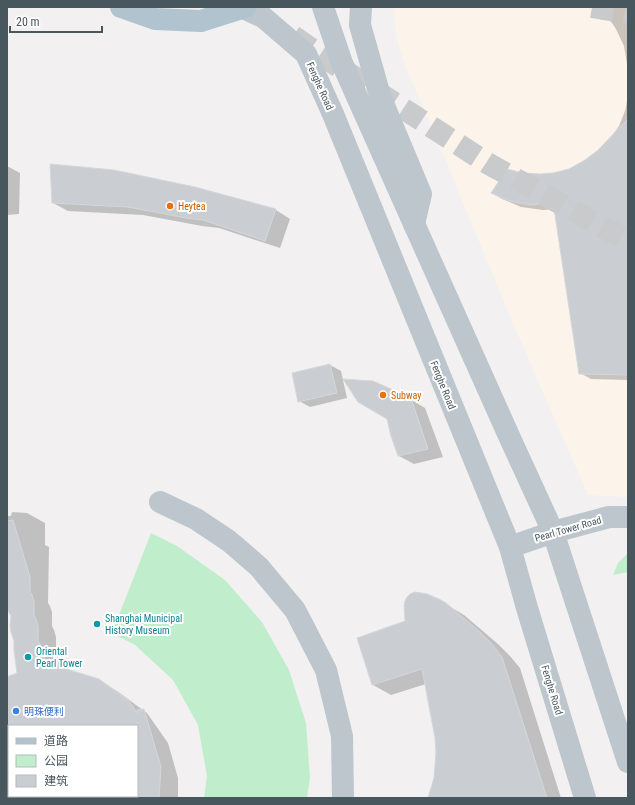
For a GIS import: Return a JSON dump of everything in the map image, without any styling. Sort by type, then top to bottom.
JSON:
[{"type":"main road","points":[[120,7],[155,19],[200,21],[244,8]]},
{"type":"street","points":[[323,7],[342,63],[553,532],[628,762]]},
{"type":"street","points":[[361,7],[360,25],[380,96],[421,194],[414,224]]},
{"type":"street","name":"Fenghe Road","points":[[244,8],[262,17],[306,54],[333,114],[510,547],[527,608],[586,798]]},
{"type":"street","points":[[160,502],[196,519],[229,541],[259,567],[295,610],[326,670],[342,736],[343,798]]},
{"type":"street","name":"Pearl Tower Road","points":[[510,547],[553,532],[609,517],[628,517]]},
{"type":"shaded area","points":[[395,7],[628,7],[628,497],[588,495],[512,321],[406,68],[395,27]]},
{"type":"green space","points":[[151,533],[177,546],[225,580],[262,622],[289,670],[306,723],[310,778],[307,798],[204,798],[207,776],[198,725],[173,680],[135,645],[112,633]]},
{"type":"green space","points":[[628,553],[628,572],[613,575],[618,563]]},
{"type":"building","points":[[628,119],[628,375],[579,374],[553,202],[531,205],[509,201],[491,193],[507,169],[523,173],[540,174],[553,173],[569,169],[597,151]]},
{"type":"building","points":[[50,164],[114,170],[195,187],[276,209],[265,241],[203,220],[128,207],[52,203]]},
{"type":"building","points":[[330,364],[337,393],[298,402],[292,373]]},
{"type":"building","points":[[343,379],[373,381],[411,398],[428,449],[398,456],[387,419],[358,402]]},
{"type":"building","name":"Oriental Pearl Tower","points":[[13,520],[30,577],[30,592],[34,601],[34,615],[38,626],[38,641],[48,669],[63,668],[99,679],[129,701],[137,713],[137,710],[144,709],[161,767],[159,798],[137,798],[138,725],[7,726],[7,677],[17,673],[14,641],[10,626],[11,616],[7,609],[7,521]]},
{"type":"building","points":[[415,592],[427,594],[446,603],[480,632],[502,657],[547,798],[428,798],[434,778],[436,752],[435,738],[422,669],[372,685],[357,638],[405,621],[405,601],[410,594]]},
{"type":"tunnel","points":[[592,7],[628,13]]},
{"type":"tunnel","points":[[293,36],[487,163],[628,241]]},
{"type":"place","name":"Heytea","points":[[170,206]]},
{"type":"place","name":"Subway","points":[[383,395]]},
{"type":"place","name":"Shanghai Municipal History Museum","points":[[97,624]]},
{"type":"place","name":"Oriental Pearl Tower","points":[[28,657]]},
{"type":"place","name":"明珠便利","points":[[16,711]]}]
